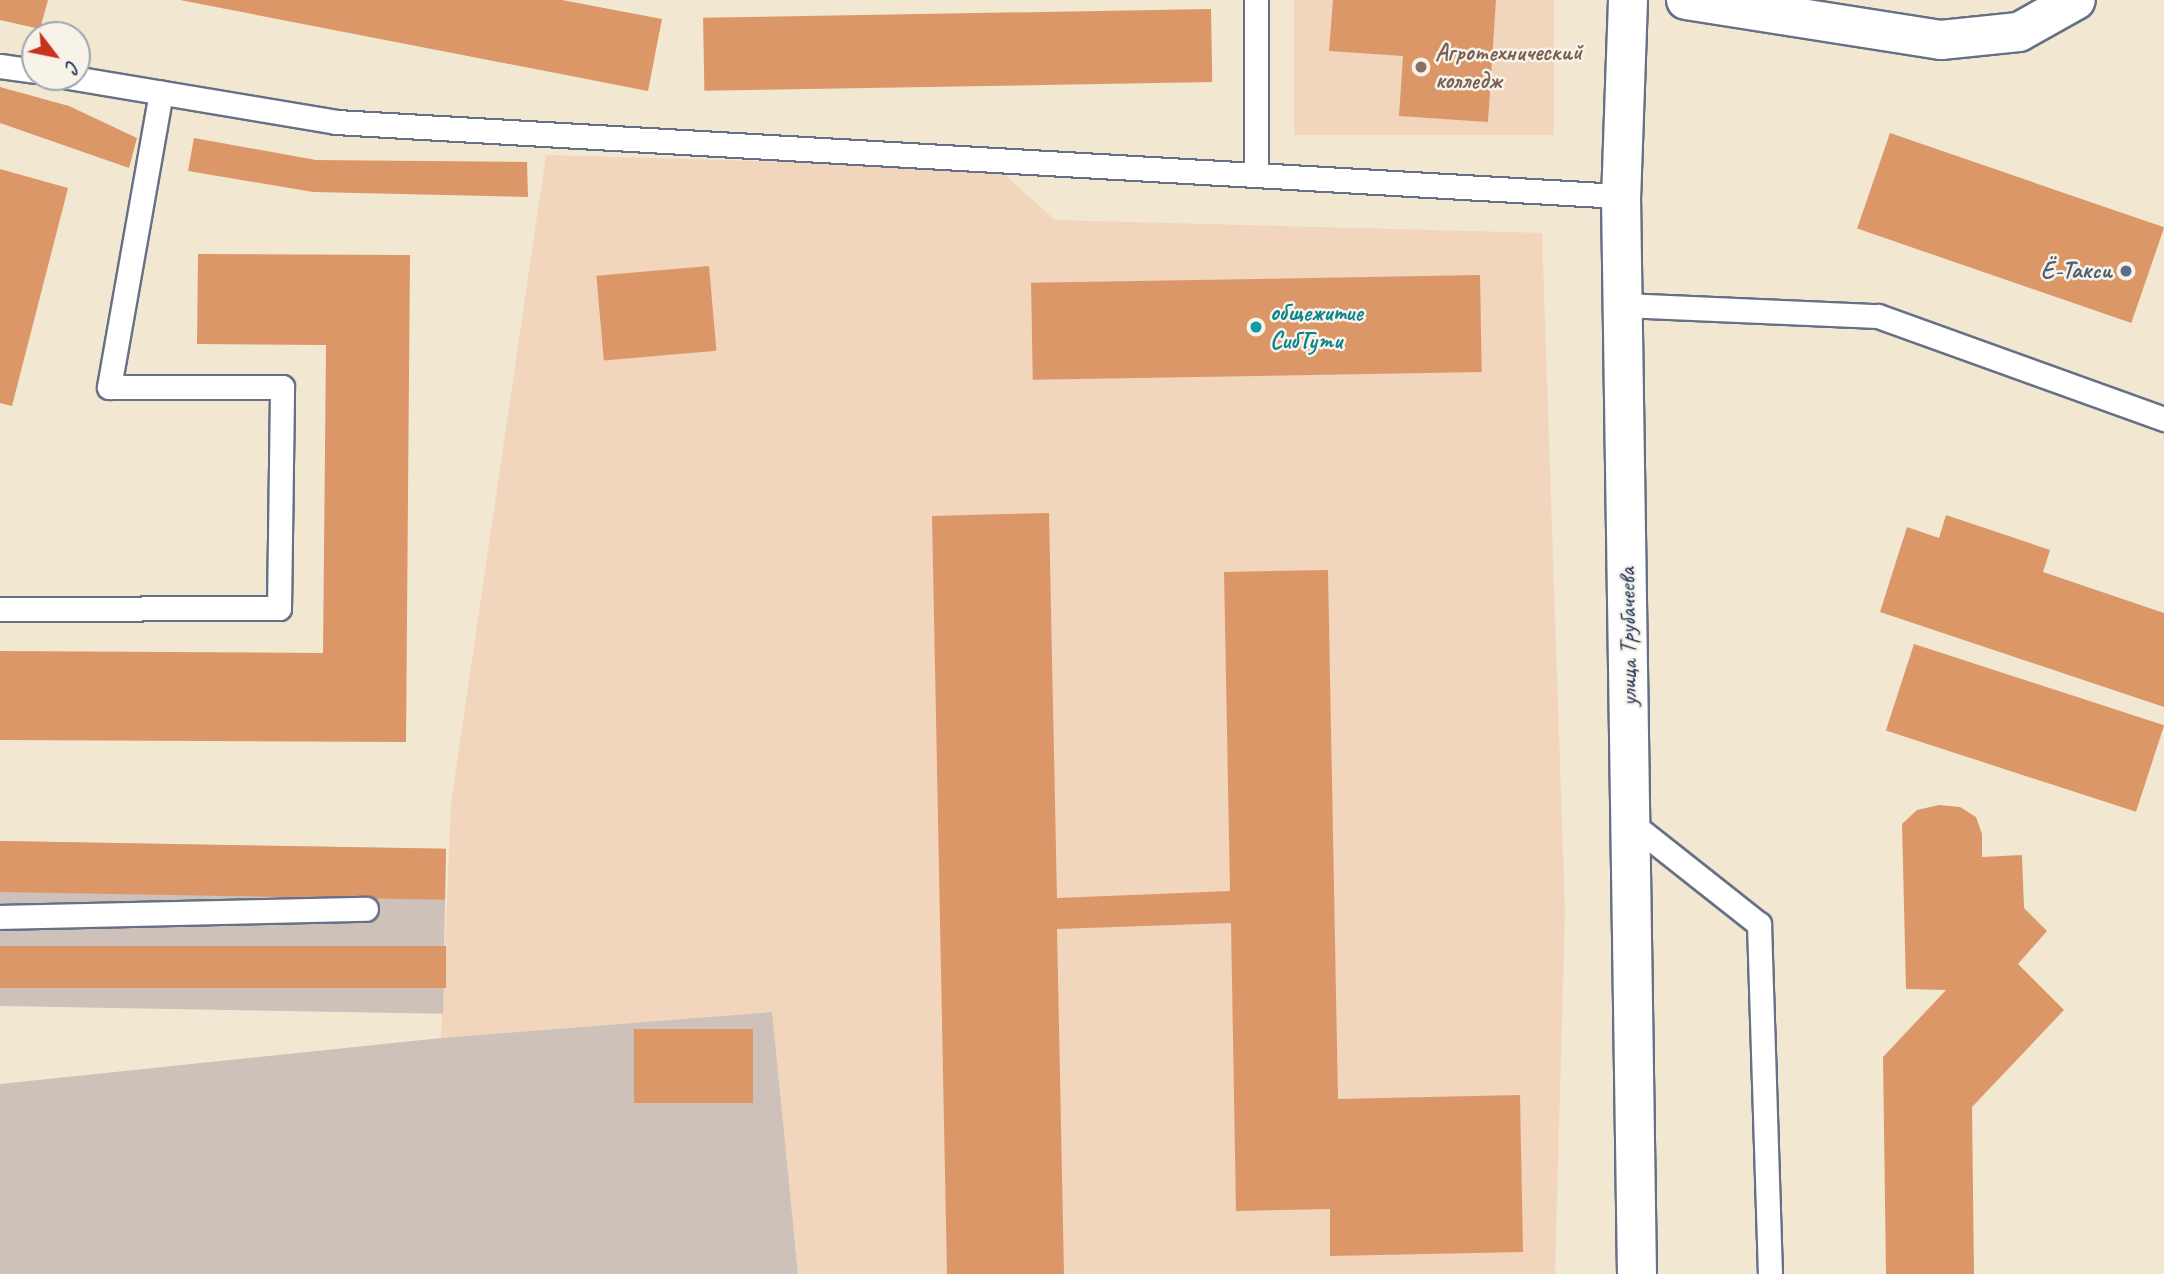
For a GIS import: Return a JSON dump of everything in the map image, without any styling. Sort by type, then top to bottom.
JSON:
[{"type":"main road","name":"улица Трубачеева","points":[[1628,0],[1621,196],[1637,1274]]},
{"type":"main road","points":[[1686,0],[1941,40],[2019,32],[2076,0]]},
{"type":"lane","points":[[1256,0],[1256,175]]},
{"type":"lane","points":[[0,66],[21,69]]},
{"type":"lane","points":[[91,81],[336,122],[1621,196]]},
{"type":"lane","points":[[0,609],[279,608],[282,387],[109,387],[161,93]]},
{"type":"lane","points":[[1623,305],[1878,316],[2164,419]]},
{"type":"lane","points":[[1630,823],[1759,924],[1770,1274]]},
{"type":"lane","points":[[0,917],[366,909]]},
{"type":"shaded area","name":"Агротехнический колледж","points":[[1294,0],[1554,0],[1554,135],[1294,135]]},
{"type":"shaded area","points":[[546,155],[997,168],[1055,220],[1542,233],[1565,912],[1555,1274],[798,1274],[771,1012],[441,1038],[451,803]]},
{"type":"shaded area","points":[[0,841],[446,849],[443,1014],[0,1006]]},
{"type":"shaded area","points":[[772,1012],[798,1274],[0,1274],[0,1084],[441,1038]]},
{"type":"building","points":[[0,0],[48,0],[42,21],[21,21],[21,25],[0,20]]},
{"type":"building","points":[[180,0],[562,0],[662,19],[648,91]]},
{"type":"building","points":[[1333,0],[1496,0],[1488,122],[1399,116],[1403,56],[1329,51]]},
{"type":"building","points":[[1211,9],[1212,82],[704,91],[703,18]]},
{"type":"building","points":[[0,87],[69,106],[137,138],[129,168],[0,123]]},
{"type":"building","points":[[1890,133],[2164,227],[2131,323],[1857,228]]},
{"type":"building","points":[[194,138],[316,160],[527,162],[528,197],[313,192],[188,171]]},
{"type":"building","points":[[0,169],[68,188],[12,406],[0,403]]},
{"type":"building","points":[[198,254],[410,255],[406,742],[0,740],[0,651],[323,653],[326,345],[197,344]]},
{"type":"building","points":[[709,266],[716,351],[604,361],[596,276]]},
{"type":"building","name":"общежитие СибГути","points":[[1480,275],[1482,372],[1033,380],[1031,283]]},
{"type":"building","points":[[1049,513],[1057,898],[1230,891],[1224,572],[1328,570],[1338,1099],[1520,1095],[1523,1252],[1330,1256],[1330,1209],[1236,1211],[1231,923],[1057,929],[1064,1274],[947,1274],[932,516]]},
{"type":"building","points":[[1946,515],[2050,550],[2043,572],[2164,613],[2164,707],[1880,612],[1907,527],[1939,538]]},
{"type":"building","points":[[1914,644],[2164,725],[2136,812],[1886,731]]},
{"type":"building","points":[[1939,805],[1960,807],[1976,817],[1982,834],[1982,857],[2022,855],[2024,908],[2047,931],[2018,964],[2064,1010],[1972,1107],[1974,1274],[1886,1274],[1883,1057],[1946,990],[1906,989],[1902,824],[1917,810]]},
{"type":"building","points":[[0,841],[446,849],[445,900],[0,892]]},
{"type":"building","points":[[0,946],[446,946],[446,988],[0,988]]},
{"type":"building","points":[[634,1029],[753,1029],[753,1103],[634,1103]]},
{"type":"place","name":"Агротехнический колледж","points":[[1421,67]]},
{"type":"place","name":"Ё-Такси","points":[[2126,271]]},
{"type":"place","name":"общежитие СибГути","points":[[1256,327]]}]
